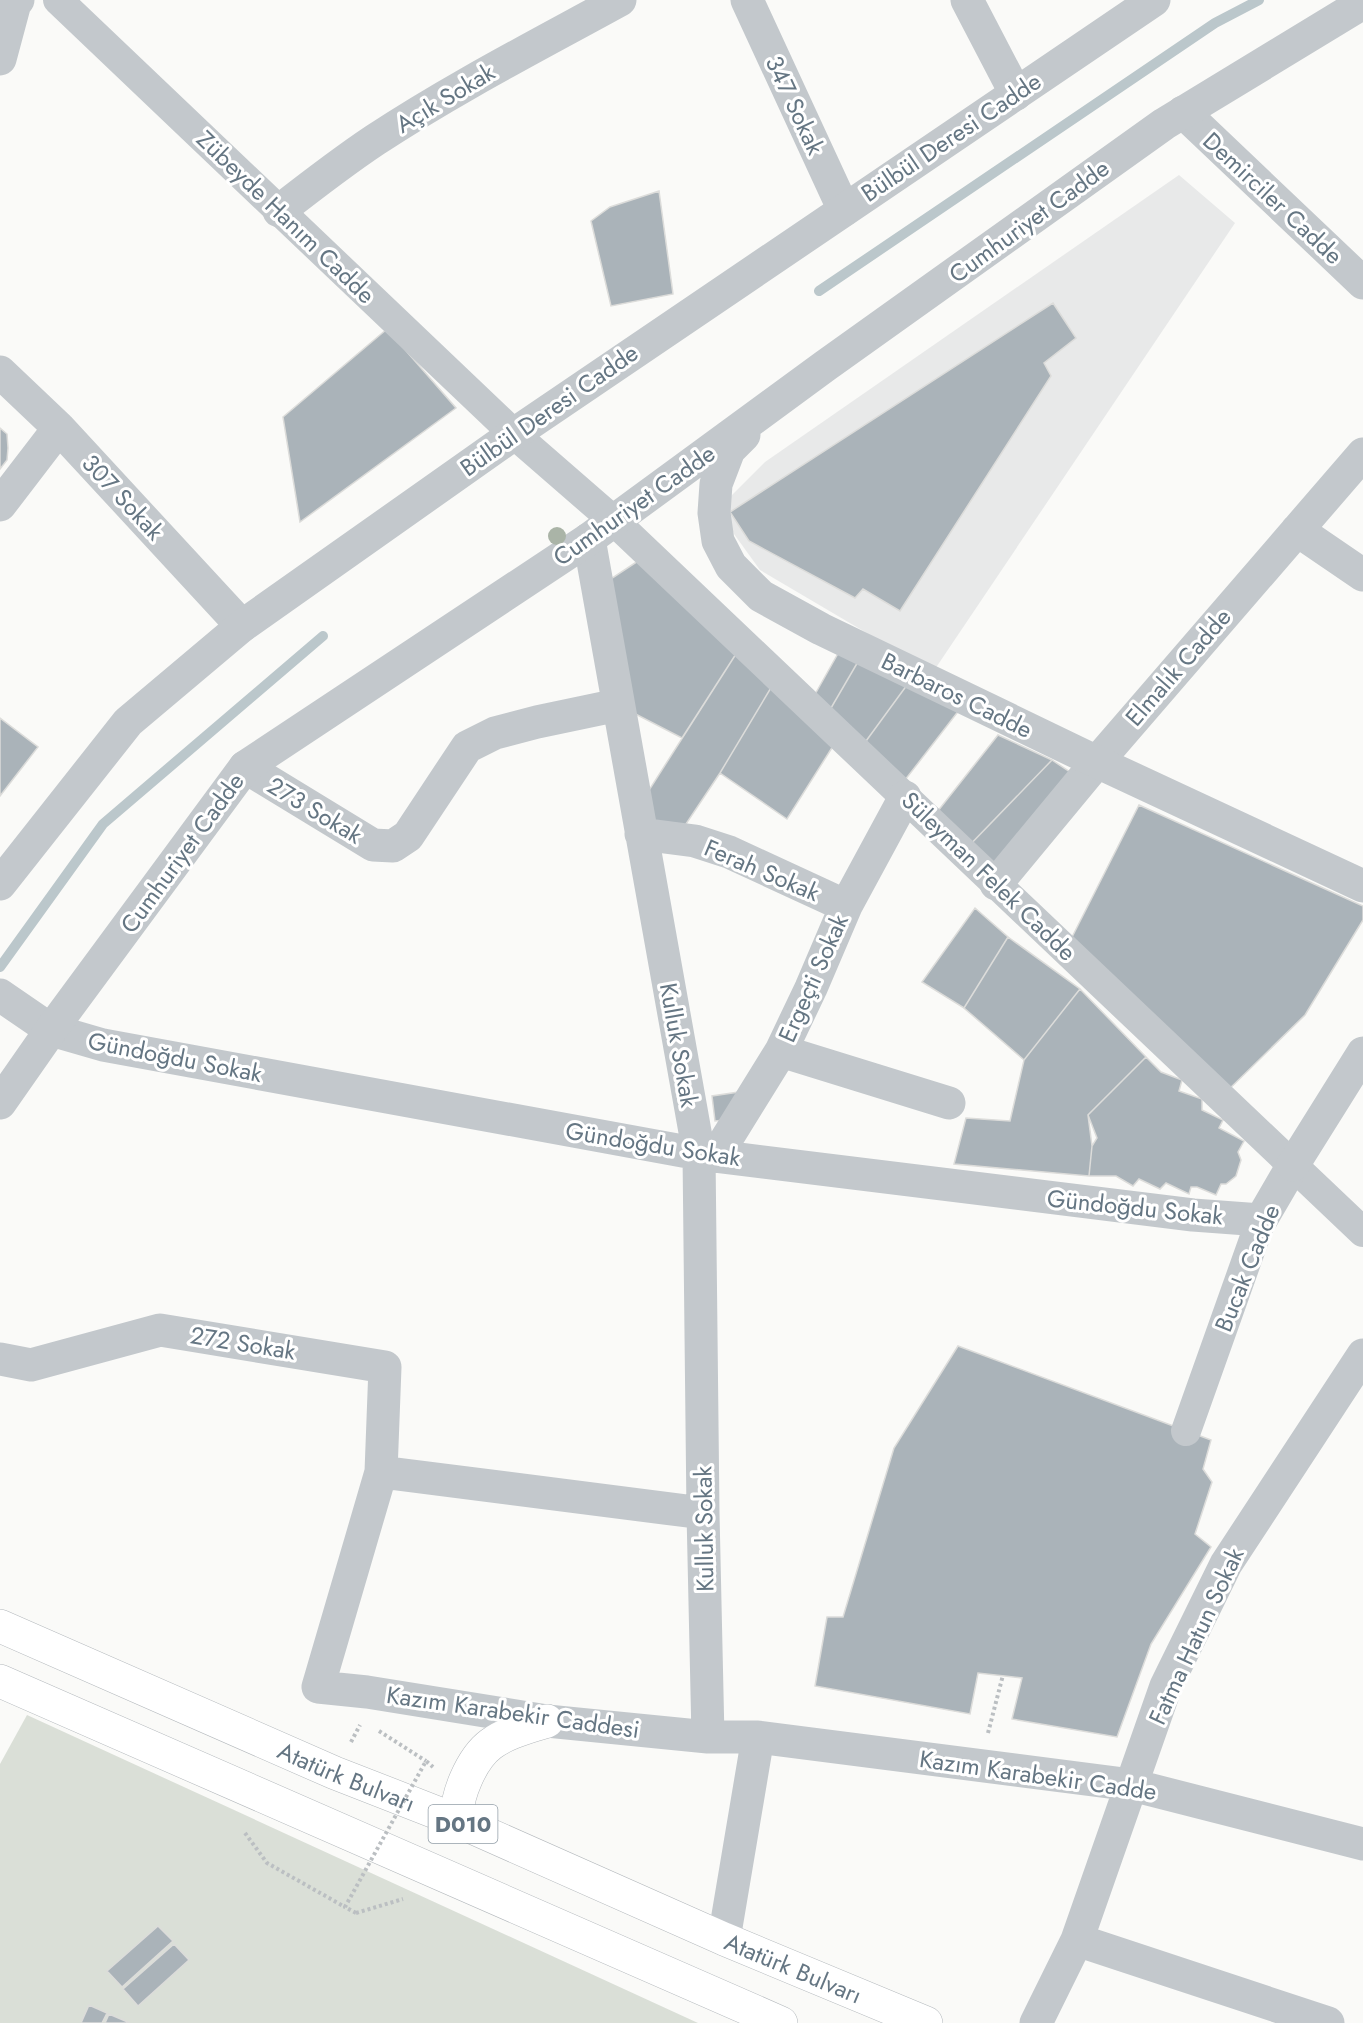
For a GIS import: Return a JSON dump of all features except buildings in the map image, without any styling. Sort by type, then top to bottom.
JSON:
[{"type":"highway","name":"Atatürk Bulvarı","points":[[0,1626],[335,1773],[458,1821],[724,1939],[926,2023]]},
{"type":"highway","name":"D010","points":[[0,1681],[781,2023]]},
{"type":"highway","points":[[458,1821],[456,1810],[464,1783],[479,1757],[490,1744],[547,1721]]},
{"type":"street","name":"Açık Sokak","points":[[279,211],[375,140],[464,86],[620,0]]},
{"type":"street","name":"347 Sokak","points":[[747,0],[844,210]]},
{"type":"street","points":[[967,0],[1016,94]]},
{"type":"street","name":"Bülbül Deresi Cadde","points":[[0,884],[128,722],[242,626],[514,434],[1154,0]]},
{"type":"street","points":[[0,60],[12,1],[68,9]]},
{"type":"street","name":"Cumhuriyet Cadde","points":[[0,1103],[51,1030],[245,767],[601,530],[1182,112],[1363,3]]},
{"type":"street","name":"Zübeyde Hanım Cadde","points":[[68,9],[514,434],[601,530]]},
{"type":"street","name":"Demirciler Cadde","points":[[1182,112],[1363,284]]},
{"type":"street","name":"307 Sokak","points":[[0,372],[59,429],[242,626]]},
{"type":"street","name":"Barbaros Cadde","points":[[775,404],[729,450],[717,484],[714,513],[718,541],[730,566],[761,596],[821,629],[1097,762],[1363,886]]},
{"type":"street","points":[[0,505],[59,429]]},
{"type":"street","name":"Elmalık Cadde","points":[[996,884],[1097,762],[1363,454]]},
{"type":"street","name":"Kulluk Sokak","points":[[601,530],[618,705],[641,834],[708,1155],[703,1513],[708,1737]]},
{"type":"street","name":"Süleyman Felek Cadde","points":[[601,530],[905,797],[1363,1232]]},
{"type":"street","points":[[1297,530],[1363,574]]},
{"type":"street","name":"273 Sokak","points":[[245,767],[373,845],[393,846],[408,836],[466,747],[495,733],[618,705]]},
{"type":"street","name":"Ergeçti Sokak","points":[[708,1155],[781,1051],[812,988],[846,906],[905,797]]},
{"type":"street","name":"Ferah Sokak","points":[[641,834],[695,842],[729,852],[846,906]]},
{"type":"street","name":"Gündoğdu Sokak","points":[[0,995],[51,1030],[114,1047],[708,1155],[1193,1215],[1261,1220]]},
{"type":"street","points":[[781,1051],[950,1103]]},
{"type":"street","name":"Bucak Cadde","points":[[1186,1431],[1261,1220],[1363,1053]]},
{"type":"street","name":"272 Sokak","points":[[0,1359],[31,1365],[160,1330],[385,1367],[381,1472],[318,1687]]},
{"type":"street","name":"Fatma Hatun Sokak","points":[[1036,2023],[1077,1940],[1166,1686],[1226,1564],[1363,1355]]},
{"type":"street","points":[[381,1472],[703,1513]]},
{"type":"street","name":"Kazım Karabekir Caddesi","points":[[318,1687],[365,1706],[708,1737]]},
{"type":"street","name":"Kazım Karabekir Cadde","points":[[708,1737],[758,1737],[1132,1785],[1363,1844]]},
{"type":"street","points":[[724,1939],[758,1737]]},
{"type":"street","points":[[1077,1940],[1328,2023]]},
{"type":"path","points":[[979,1765],[1003,1676]]},
{"type":"path","points":[[335,1773],[365,1706],[433,1767]]},
{"type":"path","points":[[345,1907],[426,1761]]},
{"type":"path","points":[[245,1833],[267,1863],[356,1913],[403,1899]]},
{"type":"shaded area","points":[[1179,175],[1235,223],[933,672],[760,570],[734,534],[724,510],[731,496],[765,462]]},
{"type":"shaded area","points":[[27,1715],[698,2023],[0,2023],[0,1764]]},
{"type":"waterway","points":[[819,291],[1215,23],[1259,0]]},
{"type":"waterway","points":[[0,967],[103,824],[323,636]]}]
